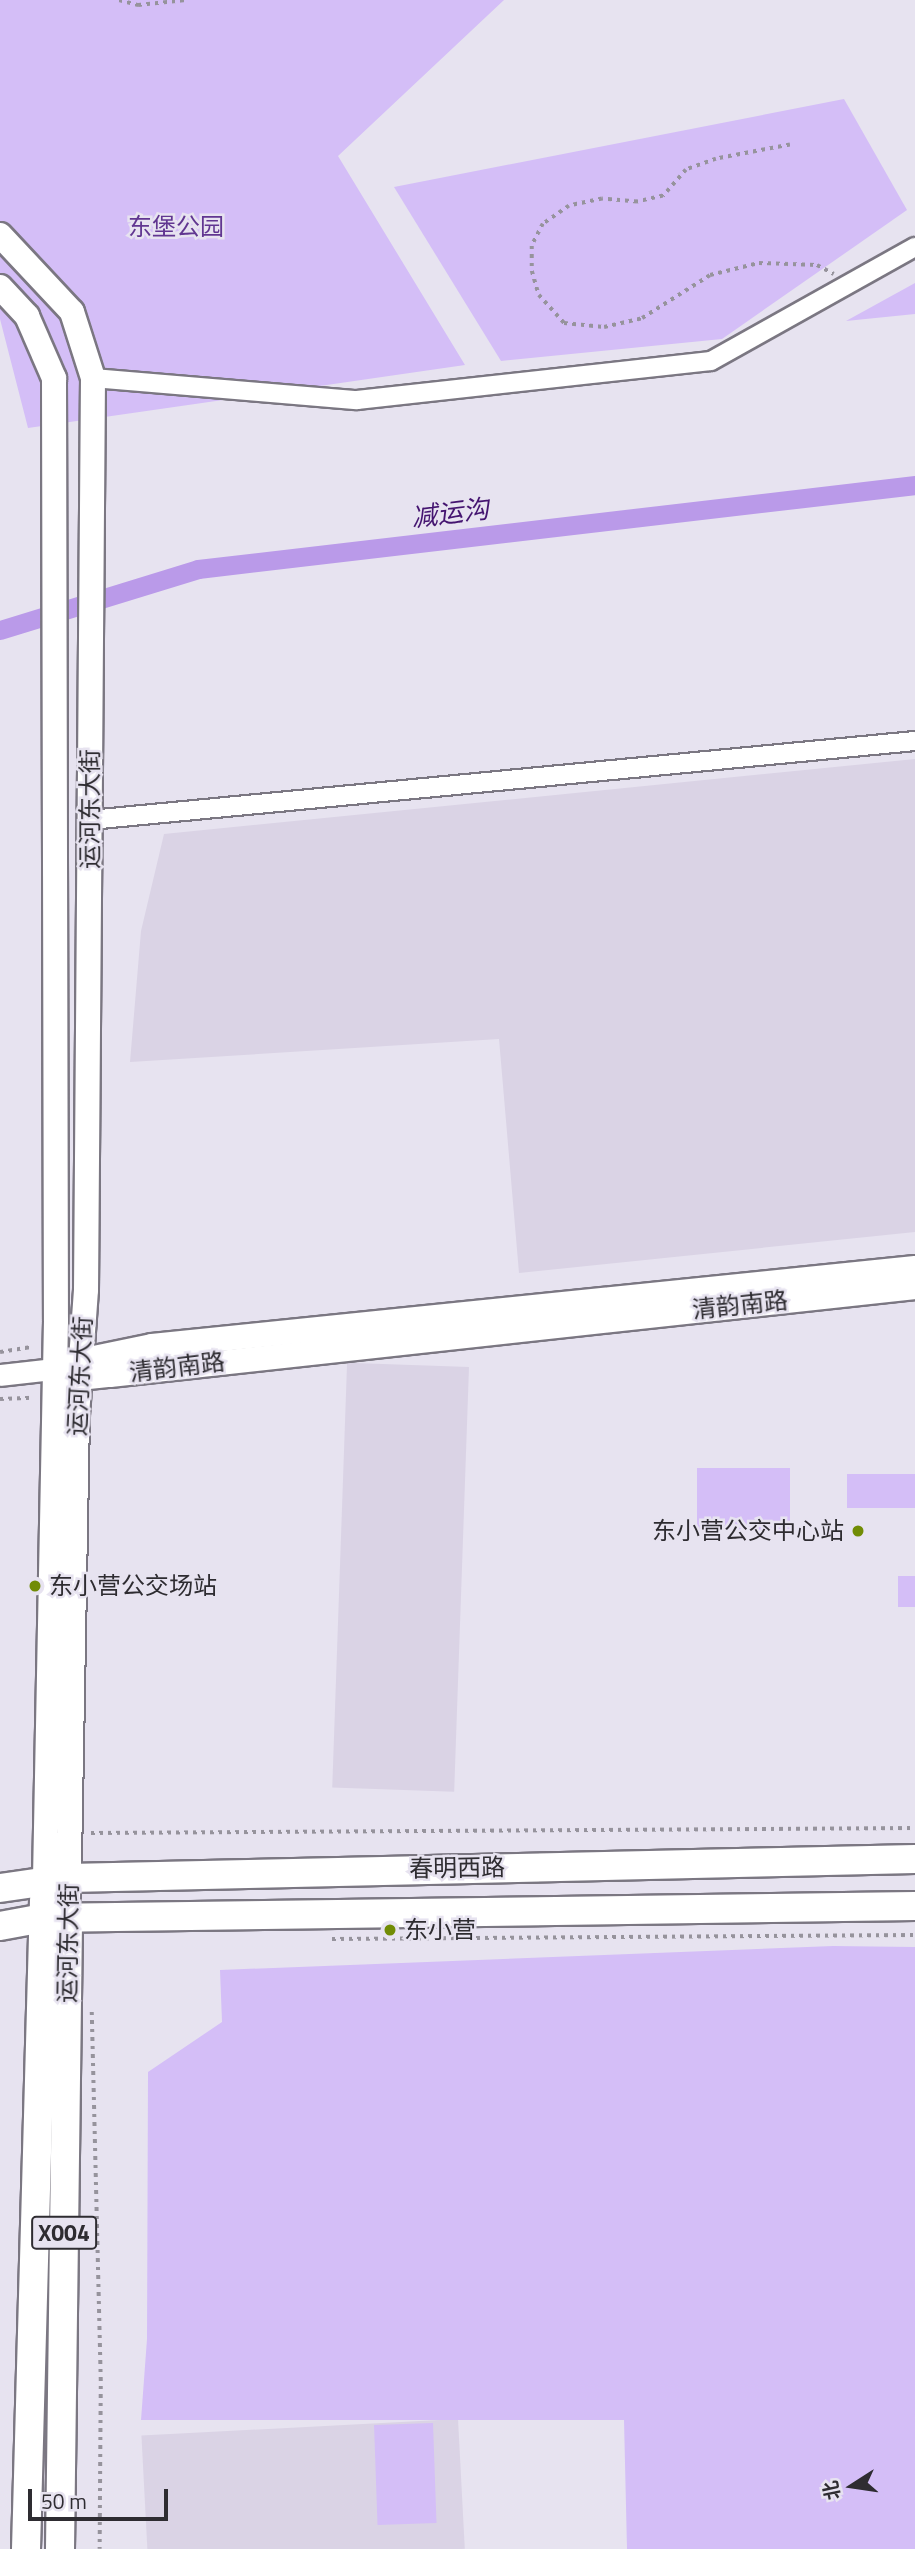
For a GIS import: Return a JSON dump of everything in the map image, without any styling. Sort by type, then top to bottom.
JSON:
[{"type":"main road","name":"运河东大街","points":[[0,235],[72,312],[93,378],[90,495],[86,1290],[79,1368],[71,1833],[57,1879]]},
{"type":"main road","name":"运河东大街","points":[[0,287],[27,316],[54,378],[53,1369],[57,1879],[26,2549]]},
{"type":"main road","name":"清韵南路","points":[[79,1368],[152,1346],[915,1268]]},
{"type":"main road","name":"清韵南路","points":[[53,1369],[915,1287]]},
{"type":"main road","name":"春明西路","points":[[0,1888],[57,1879],[915,1859]]},
{"type":"main road","name":"春明西路","points":[[0,1926],[56,1917],[915,1906]]},
{"type":"main road","name":"运河东大街","points":[[56,1917],[60,2549]]},
{"type":"street","points":[[93,378],[357,400],[711,361],[915,247]]},
{"type":"street","points":[[90,820],[915,741]]},
{"type":"street","points":[[0,1375],[53,1369]]},
{"type":"path","points":[[119,0],[138,5],[186,0]]},
{"type":"path","points":[[790,145],[716,159],[685,170],[663,196],[637,202],[602,199],[569,206],[543,224],[532,246],[532,271],[539,295],[564,323],[604,327],[642,318],[710,275],[759,263],[817,265],[852,283]]},
{"type":"path","name":"春明西路","points":[[71,1833],[915,1828]]},
{"type":"path","points":[[328,1939],[915,1935]]},
{"type":"path","name":"运河东大街","points":[[92,2009],[101,2386],[100,2549]]},
{"type":"shaded area","points":[[915,759],[915,1232],[519,1273],[499,1039],[130,1062],[141,931],[164,834]]},
{"type":"shaded area","points":[[347,1363],[469,1367],[454,1792],[332,1787]]},
{"type":"shaded area","points":[[458,2419],[465,2549],[147,2549],[141,2436]]},
{"type":"green space","name":"东堡公园","points":[[0,0],[504,0],[338,156],[465,365],[28,428],[0,319]]},
{"type":"green space","points":[[844,99],[907,210],[722,339],[501,361],[394,187]]},
{"type":"green space","points":[[915,283],[915,314],[846,321]]},
{"type":"green space","points":[[697,1468],[790,1468],[790,1531],[697,1531]]},
{"type":"green space","points":[[847,1474],[915,1474],[915,1508],[847,1508]]},
{"type":"green space","points":[[898,1576],[915,1576],[915,1607],[898,1607]]},
{"type":"green space","points":[[833,1946],[915,1947],[915,2549],[627,2549],[624,2420],[141,2420],[147,2339],[148,2072],[222,2022],[220,1970]]},
{"type":"green space","points":[[433,2423],[436,2523],[378,2525],[374,2425]]},
{"type":"waterway","name":"减运沟","points":[[0,630],[198,569],[915,485]]},
{"type":"place","name":"东小营公交中心站","points":[[858,1531]]},
{"type":"place","name":"东小营公交场站","points":[[35,1586]]},
{"type":"place","name":"东小营","points":[[390,1930]]}]
